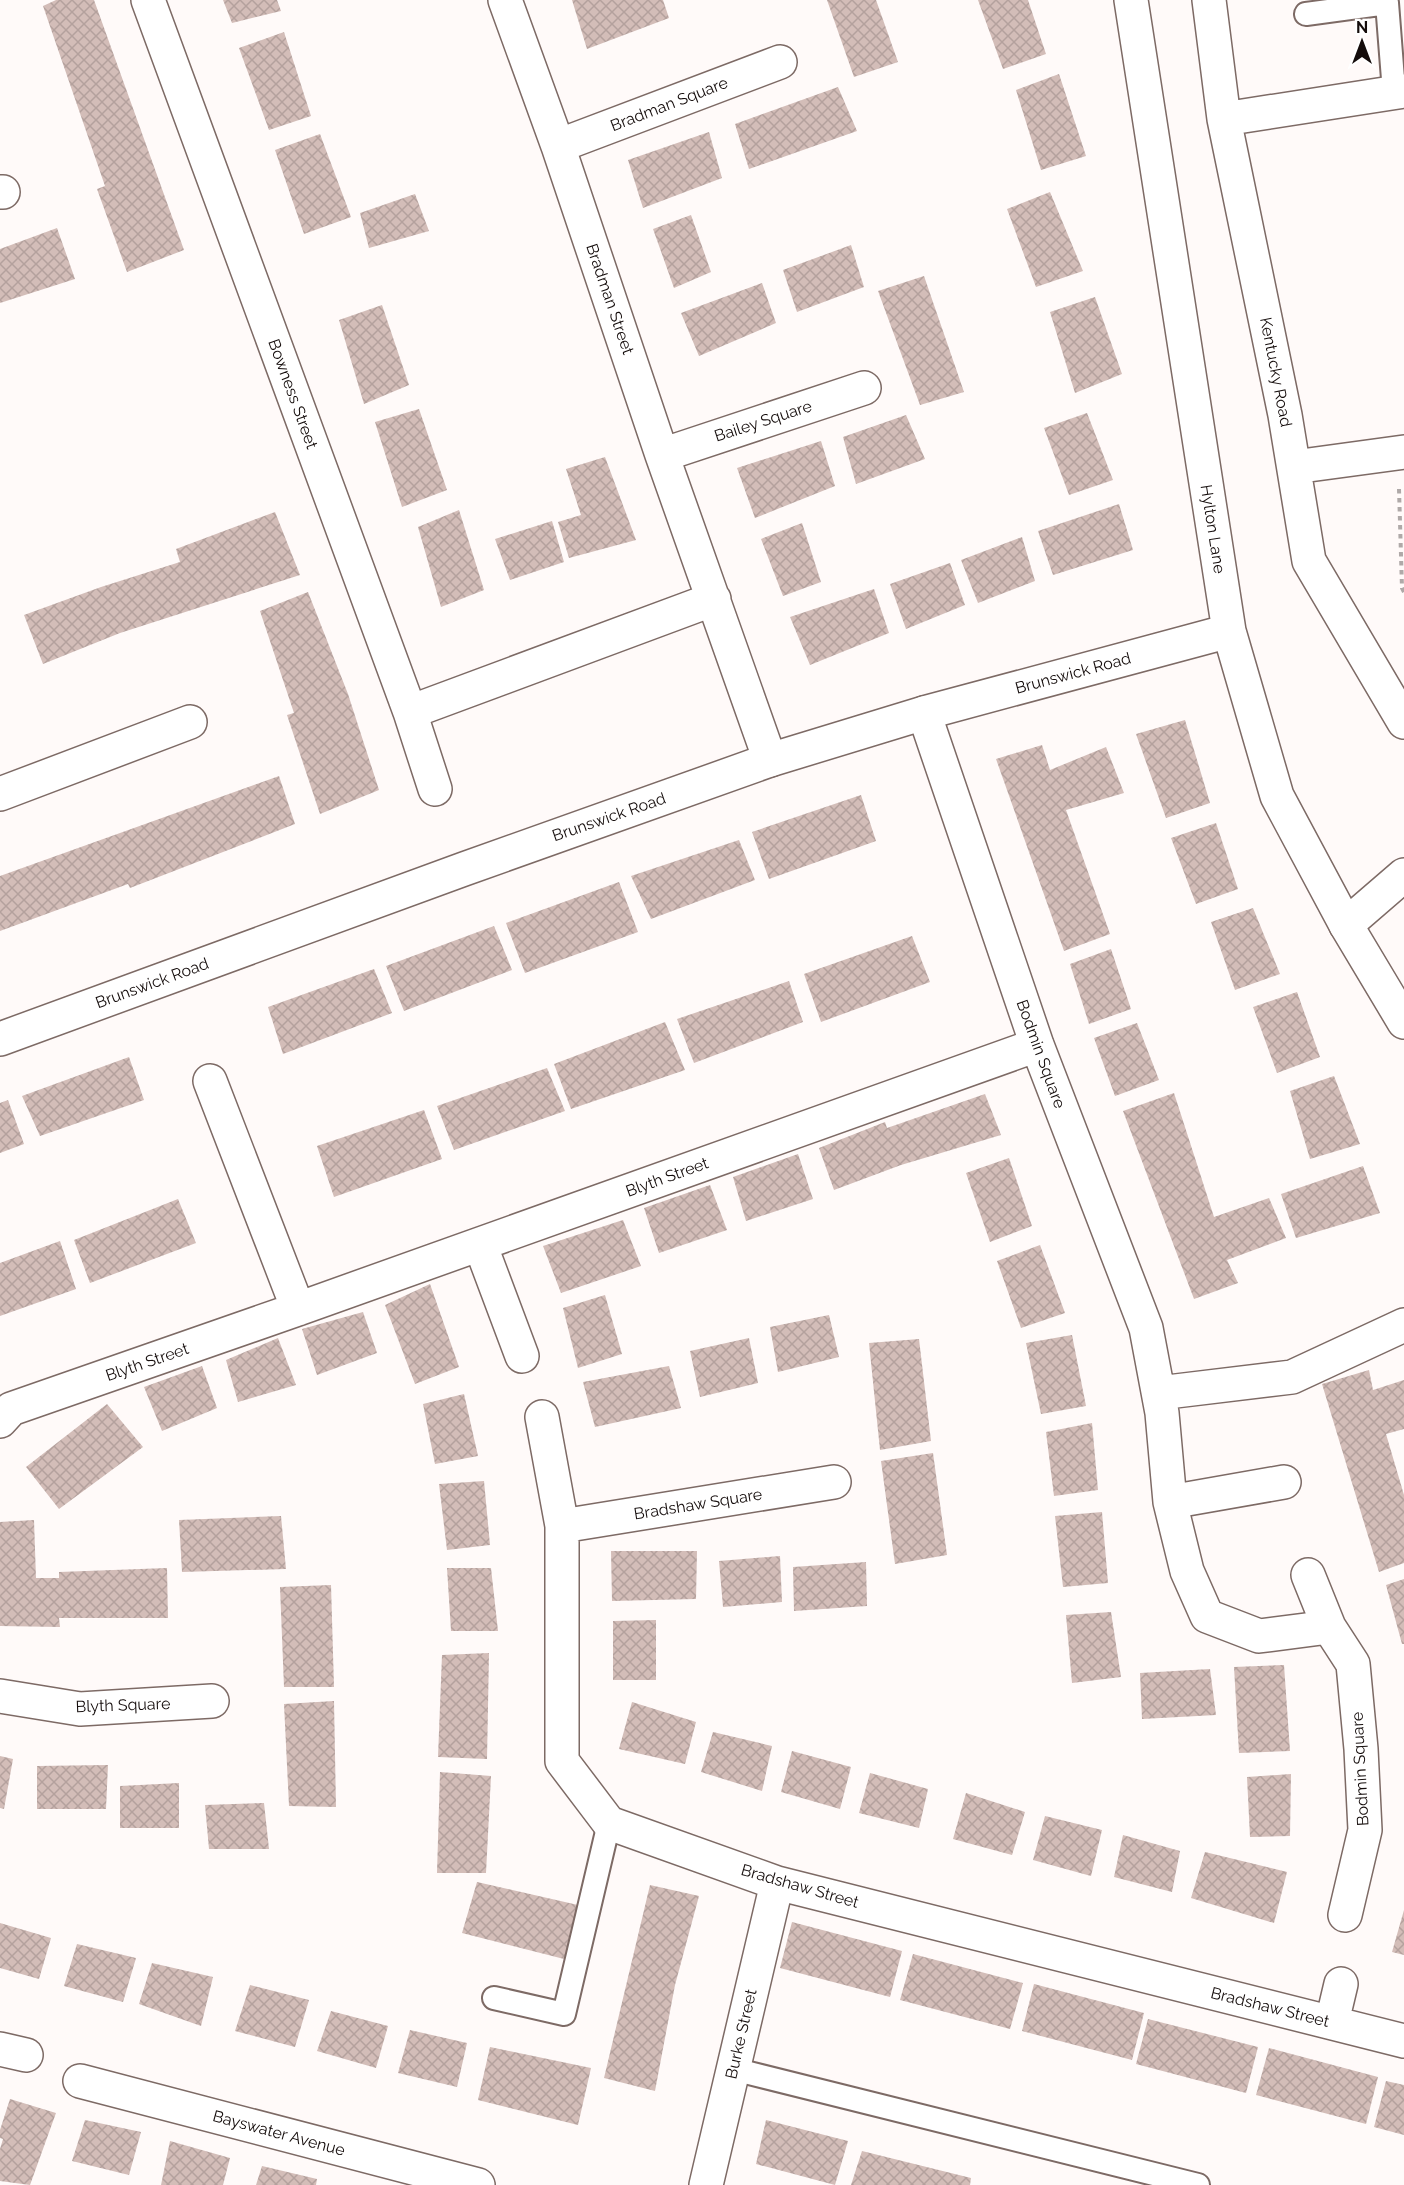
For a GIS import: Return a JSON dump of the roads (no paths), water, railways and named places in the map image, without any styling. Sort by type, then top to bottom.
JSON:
[{"type":"street","name":"Bowness Street","points":[[148,0],[410,712],[435,789]]},
{"type":"street","name":"Bradman Street","points":[[505,0],[558,146],[662,455],[770,760]]},
{"type":"street","name":"Hylton Lane","points":[[1131,0],[1229,631],[1277,796],[1346,925],[1404,1022]]},
{"type":"street","name":"Kentucky Road","points":[[1209,0],[1224,119],[1294,467],[1309,561],[1404,722]]},
{"type":"street","name":"Bradman Square","points":[[558,146],[780,62]]},
{"type":"street","points":[[1224,119],[1399,92]]},
{"type":"street","name":"Bailey Square","points":[[662,455],[864,388]]},
{"type":"street","points":[[1294,467],[1401,452]]},
{"type":"street","points":[[410,712],[714,599]]},
{"type":"street","name":"Brunswick Road","points":[[0,1039],[770,760],[924,713],[1229,631]]},
{"type":"street","name":"Bodmin Square","points":[[924,713],[1036,1045],[1146,1328],[1162,1413],[1170,1502],[1186,1571],[1207,1616],[1259,1636],[1329,1627]]},
{"type":"street","points":[[0,794],[190,722]]},
{"type":"street","points":[[1346,925],[1404,874]]},
{"type":"street","name":"Blyth Street","points":[[0,1421],[11,1409],[298,1309],[1036,1045]]},
{"type":"street","points":[[210,1081],[298,1309]]},
{"type":"street","points":[[480,1244],[522,1356]]},
{"type":"street","points":[[1159,1393],[1292,1377],[1404,1326]]},
{"type":"street","points":[[542,1417],[562,1526],[562,1761],[609,1823]]},
{"type":"street","name":"Bradshaw Square","points":[[562,1526],[834,1482]]},
{"type":"street","points":[[1170,1502],[1284,1482]]},
{"type":"street","name":"Bodmin Square","points":[[1308,1575],[1329,1627],[1353,1664],[1361,1749],[1365,1830],[1345,1915]]},
{"type":"street","name":"Blyth Square","points":[[0,1696],[80,1709],[212,1701]]},
{"type":"street","name":"Bradshaw Street","points":[[609,1823],[777,1883],[1404,2041]]},
{"type":"street","name":"Burke Street","points":[[706,2185],[777,1883]]},
{"type":"street","points":[[1332,2022],[1341,1984]]},
{"type":"street","name":"Bayswater Avenue","points":[[80,2081],[478,2185]]},
{"type":"lane","points":[[1306,14],[1396,2],[1399,92]]},
{"type":"lane","points":[[494,1998],[564,2014],[609,1823]]},
{"type":"lane","points":[[733,2069],[1198,2185]]}]
